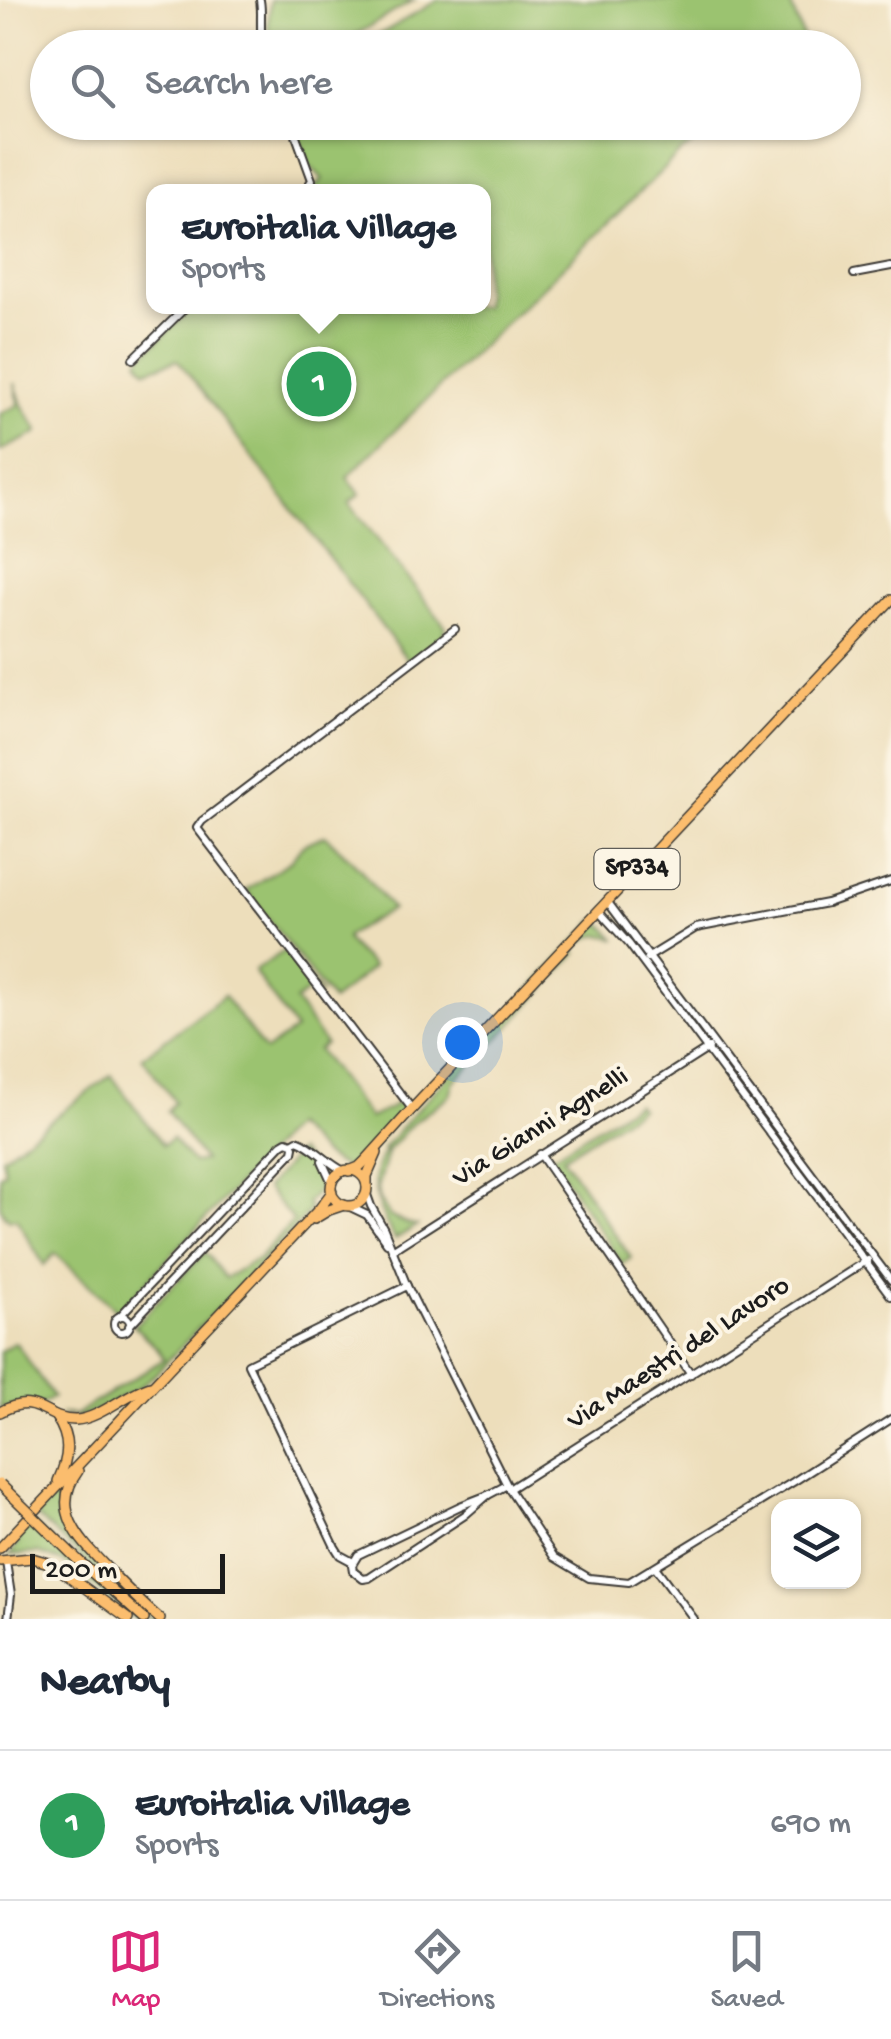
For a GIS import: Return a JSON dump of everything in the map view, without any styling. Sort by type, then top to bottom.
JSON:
[{"type":"main road","name":"SP334","points":[[0,1548],[325,1202],[337,1175],[359,1167],[891,600]]},
{"type":"main road","name":"SP334","points":[[303,1226],[329,1210],[361,1202],[370,1168],[386,1138]]},
{"type":"main road","points":[[347,1171],[362,1176],[367,1190]]},
{"type":"main road","points":[[332,1187],[336,1200],[346,1206]]},
{"type":"main road","points":[[0,1412],[23,1404],[36,1405],[62,1418],[82,1419],[150,1386]]},
{"type":"main road","points":[[54,1414],[69,1447],[55,1487]]},
{"type":"main road","points":[[90,1452],[67,1493],[73,1529],[160,1619]]},
{"type":"main road","points":[[0,1484],[144,1619]]},
{"type":"main road","points":[[3,1561],[32,1558],[52,1564],[128,1619]]},
{"type":"street","points":[[259,30],[260,0]]},
{"type":"street","points":[[297,140],[312,180],[309,184]]},
{"type":"street","points":[[854,274],[891,267]]},
{"type":"street","points":[[134,359],[179,314]]},
{"type":"street","points":[[412,1109],[197,828],[455,629]]},
{"type":"street","points":[[645,959],[696,928],[827,902],[891,881]]},
{"type":"street","points":[[607,901],[645,959],[869,1259],[891,1296]]},
{"type":"street","points":[[598,910],[645,959]]},
{"type":"street","name":"Via Gianni Agnelli","points":[[391,1249],[711,1047]]},
{"type":"street","points":[[292,1143],[293,1152],[249,1200],[124,1332],[117,1330],[114,1323],[118,1317],[284,1142],[303,1142],[347,1171]]},
{"type":"street","points":[[540,1154],[691,1374]]},
{"type":"street","points":[[319,1156],[332,1187]]},
{"type":"street","points":[[238,1190],[249,1200]]},
{"type":"street","points":[[367,1190],[408,1286],[508,1487],[554,1557],[589,1578],[628,1582],[891,1419]]},
{"type":"street","points":[[346,1206],[370,1217],[391,1249]]},
{"type":"street","points":[[869,1259],[891,1280]]},
{"type":"street","name":"Via Maestri del Lavoro","points":[[488,1495],[508,1487],[691,1374],[869,1259]]},
{"type":"street","points":[[168,1266],[177,1275]]},
{"type":"street","points":[[353,1562],[335,1547],[248,1364],[408,1286]]},
{"type":"street","points":[[118,1317],[126,1317],[129,1326]]},
{"type":"street","points":[[488,1495],[465,1515],[369,1578],[353,1572],[358,1555],[488,1495]]},
{"type":"street","points":[[3,1561],[11,1596],[8,1619]]},
{"type":"street","points":[[656,1567],[694,1619]]},
{"type":"green space","points":[[270,0],[414,0],[364,30],[268,29]]},
{"type":"green space","points":[[438,0],[789,0],[800,30],[388,30]]},
{"type":"green space","points":[[300,140],[701,140],[682,151],[347,477],[360,494],[349,503],[446,627],[442,637],[409,662],[178,360],[146,370],[138,360],[186,314],[491,314],[491,184],[318,184],[323,179],[309,165]]},
{"type":"green space","points":[[15,383],[22,405],[38,430],[0,451],[0,414],[18,405]]},
{"type":"green space","points":[[325,835],[360,869],[392,909],[346,938],[373,967],[332,1001],[246,890],[289,862],[303,845]]},
{"type":"green space","points":[[595,921],[617,940],[599,936],[579,945],[574,950],[577,953],[454,1081],[450,1095],[413,1123],[388,1150],[377,1189],[379,1200],[391,1217],[417,1226],[395,1239],[384,1218],[374,1184],[383,1149]]},
{"type":"green space","points":[[286,950],[321,995],[313,988],[295,1001],[325,1044],[318,1050],[369,1118],[401,1099],[407,1108],[353,1168],[328,1158],[293,1126],[118,1312],[55,1253],[44,1265],[16,1218],[5,1216],[0,1206],[0,1176],[5,1171],[2,1157],[111,1075],[163,1145],[172,1138],[193,1163],[204,1161],[167,1111],[175,1102],[142,1057],[224,996],[265,1051],[295,1030],[254,971]]},
{"type":"green space","points":[[636,1103],[640,1108],[563,1157],[631,1258],[622,1264],[551,1157]]},
{"type":"green space","points":[[298,1152],[323,1176],[325,1183],[307,1203],[310,1210],[298,1224],[139,1388],[86,1415],[78,1417],[60,1414],[75,1415],[164,1359],[134,1326],[205,1252],[225,1278],[259,1258],[293,1221],[266,1188]]},
{"type":"green space","points":[[15,1342],[53,1397],[42,1404],[0,1408],[0,1352]]},
{"type":"green space","points":[[67,1481],[62,1514],[57,1520],[154,1619],[149,1619],[36,1516]]},
{"type":"green space","points":[[31,1521],[139,1619],[63,1562],[38,1553],[10,1555],[19,1542],[16,1536]]},
{"type":"place","name":"Euroitalia Village","points":[[319,384]]}]
